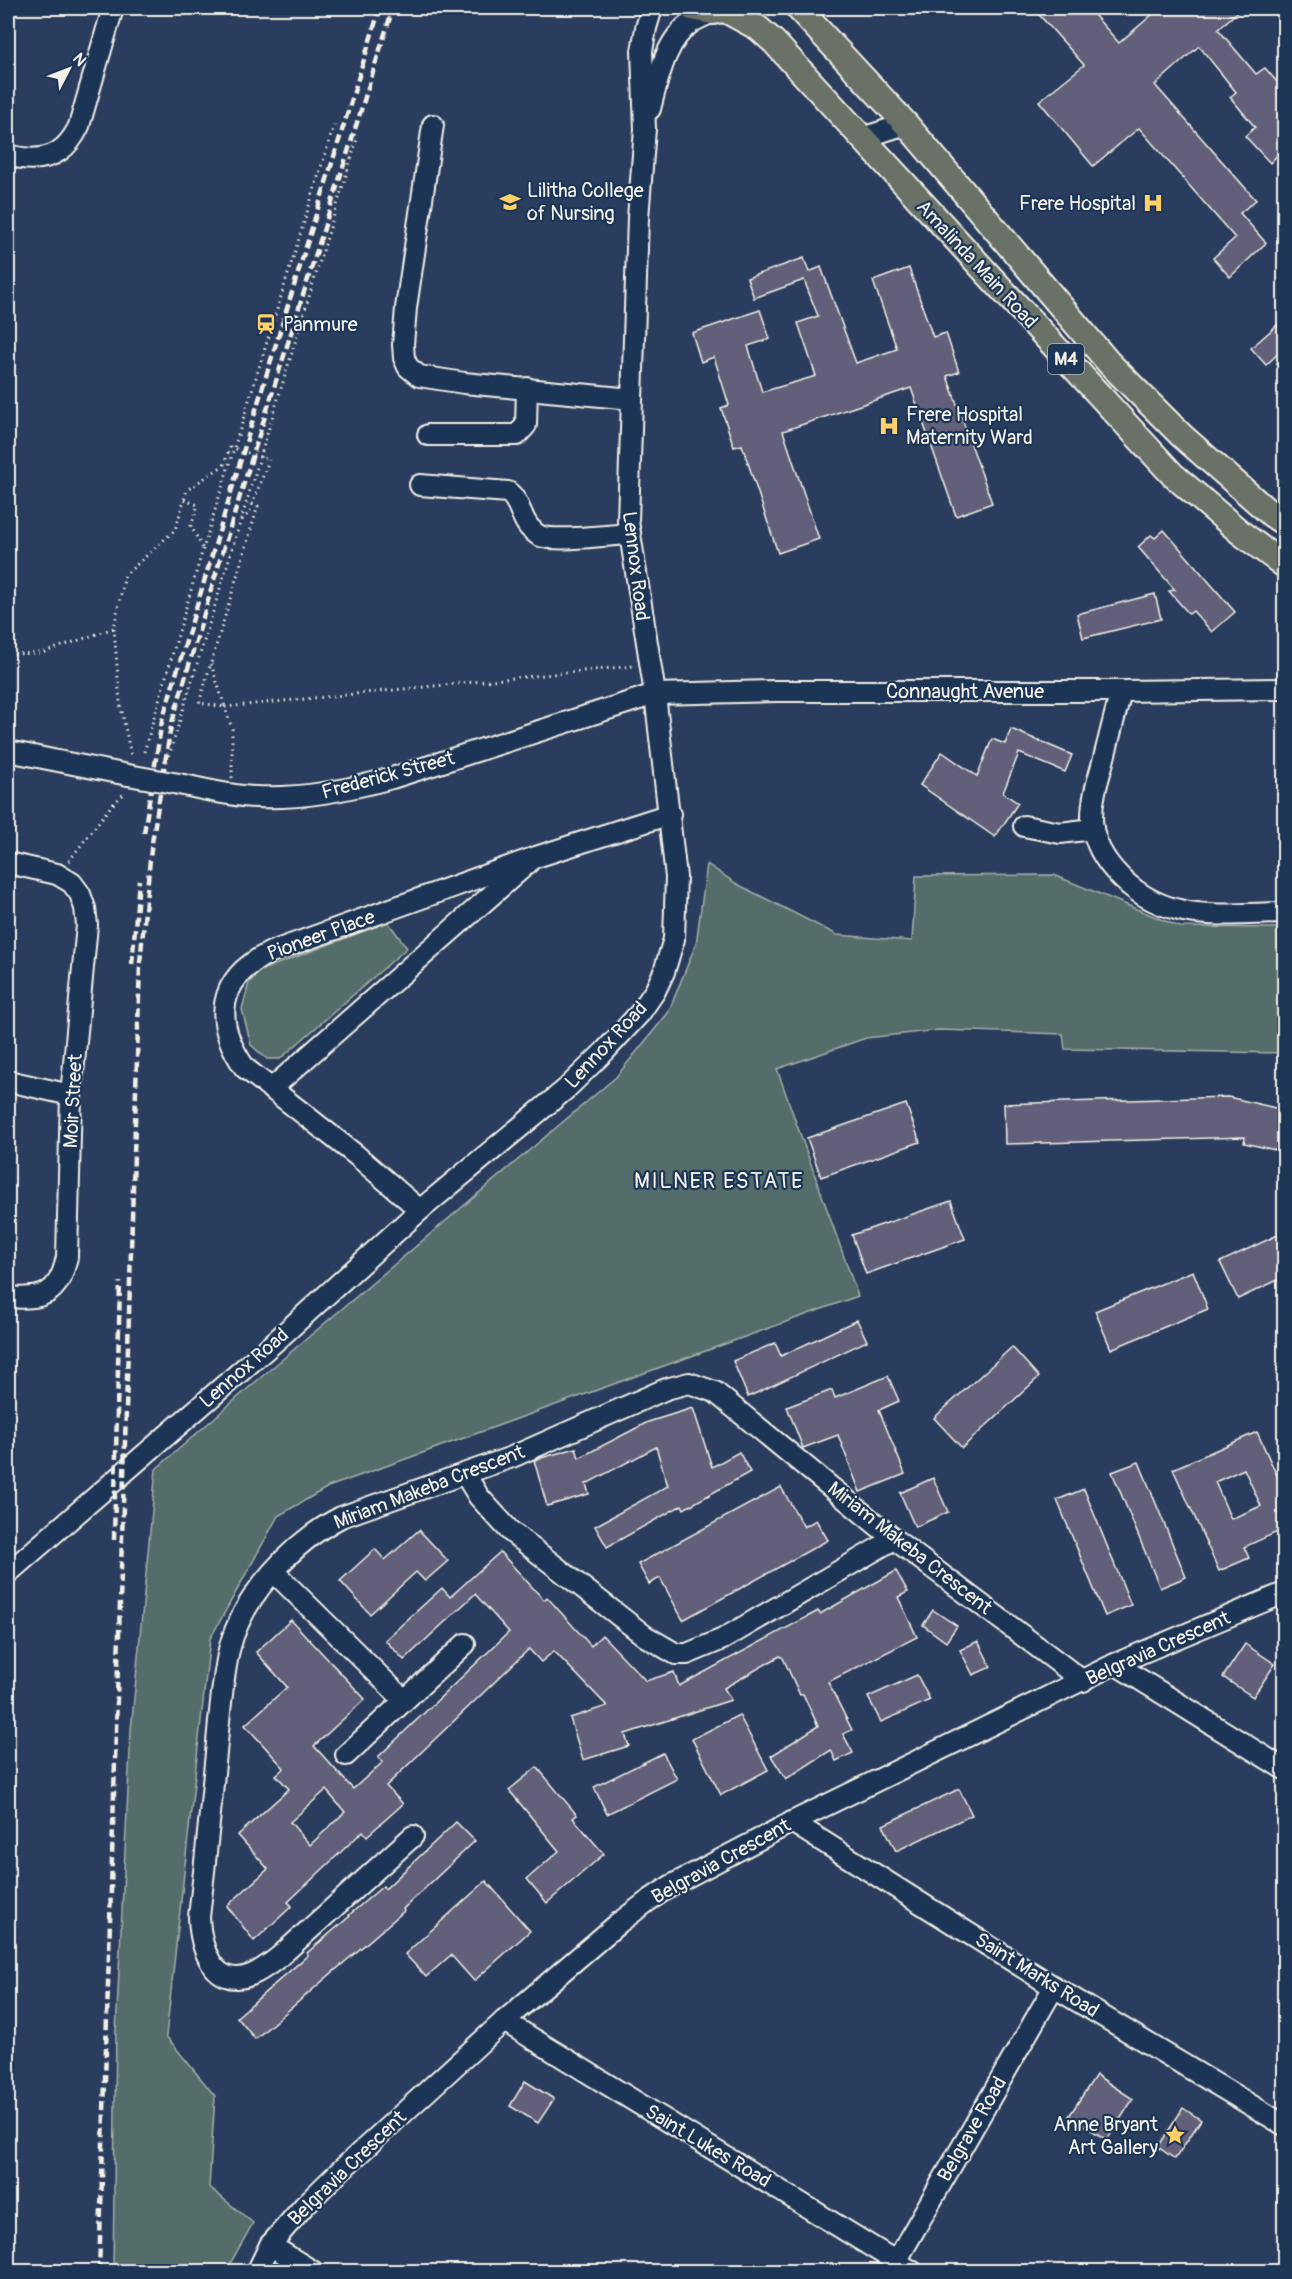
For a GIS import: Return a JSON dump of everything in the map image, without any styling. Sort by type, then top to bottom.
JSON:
[{"type":"main road","name":"Amalinda Main Road","points":[[798,8],[906,124],[1110,363],[1182,436],[1284,524]]},
{"type":"main road","name":"Amalinda Main Road","points":[[715,9],[758,28],[774,42],[1173,475],[1241,533],[1284,565]]},
{"type":"street","points":[[8,155],[38,160],[52,156],[74,137],[113,8]]},
{"type":"street","name":"Lennox Road","points":[[8,1573],[278,1339],[420,1210],[566,1089],[623,1032],[655,991],[664,972],[674,939],[676,878],[655,694],[630,534],[628,499],[638,218],[645,129],[642,51],[652,8]]},
{"type":"street","name":"Lennox Road","points":[[645,129],[658,79],[673,44],[692,23],[715,9]]},
{"type":"street","points":[[862,138],[906,124]]},
{"type":"street","points":[[434,125],[406,308],[404,358],[408,367],[419,376],[464,383],[632,399]]},
{"type":"street","points":[[428,435],[518,435],[526,425],[527,388]]},
{"type":"street","points":[[420,485],[508,492],[515,498],[523,519],[531,530],[541,537],[567,538],[630,534]]},
{"type":"street","name":"Connaught Avenue","points":[[655,694],[776,691],[1120,691],[1281,685]]},
{"type":"street","points":[[1120,691],[1095,792],[1092,816],[1094,837],[1104,858],[1128,886],[1152,901],[1178,911],[1215,914],[1284,913]]},
{"type":"street","name":"Frederick Street","points":[[8,751],[127,784],[179,784],[256,797],[312,795],[349,790],[392,778],[655,694]]},
{"type":"street","name":"Pioneer Place","points":[[420,1210],[356,1155],[245,1068],[226,1036],[223,1018],[226,1000],[233,983],[244,969],[271,952],[536,856],[670,814]]},
{"type":"street","points":[[1024,826],[1060,833],[1093,829]]},
{"type":"street","name":"Pioneer Place","points":[[271,1089],[536,856]]},
{"type":"street","points":[[8,864],[57,874]]},
{"type":"street","name":"Moir Street","points":[[8,1297],[38,1298],[49,1293],[58,1284],[64,1272],[69,1240],[71,1095],[87,925],[80,894],[72,884],[57,874]]},
{"type":"street","points":[[8,1081],[71,1095]]},
{"type":"street","name":"Miriam Makeba Crescent","points":[[414,1836],[279,1958],[264,1968],[250,1976],[236,1978],[224,1975],[211,1965],[200,1935],[199,1917],[223,1689],[230,1648],[238,1625],[252,1599],[305,1539],[341,1517],[512,1456],[666,1389],[689,1383],[715,1392],[894,1539],[1083,1681]]},
{"type":"street","points":[[465,1474],[484,1505],[510,1530],[645,1636],[676,1654],[687,1654],[723,1639],[894,1539]]},
{"type":"street","points":[[274,1572],[404,1700]]},
{"type":"street","name":"Belgravia Crescent","points":[[257,2271],[270,2245],[304,2206],[341,2170],[504,2021],[620,1922],[672,1885],[792,1822],[1115,1664],[1284,1593]]},
{"type":"street","points":[[346,1755],[465,1644]]},
{"type":"street","points":[[1115,1664],[1284,1769]]},
{"type":"street","name":"Saint Marks Road","points":[[792,1822],[1054,1987],[1284,2125]]},
{"type":"street","name":"Belgrave Road","points":[[900,2268],[1054,1987]]},
{"type":"street","name":"Saint Lukes Road","points":[[504,2021],[900,2268]]},
{"type":"street","points":[[270,2245],[314,2271]]},
{"type":"path","points":[[144,752],[203,549],[335,122]]},
{"type":"path","points":[[169,756],[358,136]]},
{"type":"path","points":[[57,874],[81,847],[127,784],[132,761],[120,702],[114,628],[125,576],[175,530],[187,490],[224,465],[230,447],[269,460],[249,513],[241,521]]},
{"type":"path","points":[[184,500],[198,505],[191,526],[203,549]]},
{"type":"path","points":[[252,504],[258,506],[199,703],[225,707],[624,668],[650,662]]},
{"type":"path","points":[[8,654],[42,653],[114,628]]},
{"type":"path","points":[[211,664],[232,729],[232,774]]},
{"type":"green space","points":[[707,864],[737,884],[837,935],[912,941],[916,876],[1054,875],[1180,927],[1284,928],[1284,1053],[1065,1049],[1063,1034],[939,1030],[866,1038],[777,1069],[858,1296],[328,1487],[278,1516],[210,1639],[166,2036],[215,2096],[209,2187],[253,2223],[226,2271],[113,2271],[116,2031],[131,1730],[156,1469],[616,1077],[668,1013],[696,944]]},
{"type":"green space","points":[[388,922],[407,948],[280,1059],[267,1059],[251,1045],[242,1009],[249,983],[259,971]]},
{"type":"building","points":[[1033,8],[1088,8],[1119,43],[1160,8],[1242,8],[1218,29],[1256,74],[1265,68],[1284,90],[1284,148],[1270,163],[1245,136],[1255,127],[1230,97],[1236,92],[1199,46],[1155,85],[1256,200],[1240,213],[1266,243],[1230,277],[1213,258],[1235,238],[1139,128],[1093,166],[1039,101],[1084,65]]},
{"type":"building","points":[[804,258],[809,272],[821,267],[856,363],[897,349],[873,281],[909,268],[933,337],[946,333],[959,372],[947,376],[992,503],[956,516],[911,388],[783,431],[819,539],[778,553],[742,445],[734,447],[721,408],[729,405],[714,357],[701,362],[692,333],[760,310],[770,339],[748,346],[762,392],[816,376],[798,323],[818,316],[804,280],[754,298],[747,278]]},
{"type":"building","points":[[1284,319],[1284,348],[1266,365],[1251,348]]},
{"type":"building","points":[[1164,530],[1235,612],[1212,632],[1193,611],[1189,614],[1169,591],[1175,590],[1138,547],[1151,535],[1155,538]]},
{"type":"building","points":[[1155,594],[1161,619],[1083,638],[1077,614]]},
{"type":"building","points":[[1011,729],[1072,755],[1065,772],[1019,753],[1003,793],[1018,803],[995,837],[920,785],[942,752],[977,776],[992,739],[1005,744]]},
{"type":"building","points":[[1228,1097],[1284,1110],[1284,1152],[1244,1143],[1245,1137],[1005,1144],[1004,1104]]},
{"type":"building","points":[[906,1104],[920,1142],[821,1177],[807,1138]]},
{"type":"building","points":[[951,1201],[965,1239],[866,1274],[852,1235]]},
{"type":"building","points":[[1284,1232],[1284,1277],[1238,1299],[1220,1262]]},
{"type":"building","points":[[1193,1271],[1208,1309],[1111,1349],[1095,1311]]},
{"type":"building","points":[[857,1320],[867,1341],[748,1397],[733,1361],[775,1343],[781,1356]]},
{"type":"building","points":[[1012,1347],[1039,1377],[962,1448],[934,1418]]},
{"type":"building","points":[[888,1376],[899,1401],[879,1410],[905,1474],[860,1492],[838,1435],[803,1448],[787,1407],[832,1390],[835,1398]]},
{"type":"building","points":[[693,1408],[712,1467],[739,1452],[750,1472],[684,1509],[682,1505],[607,1547],[595,1526],[668,1486],[656,1447],[586,1484],[589,1494],[547,1506],[534,1460],[576,1448],[579,1458],[648,1422]]},
{"type":"building","points":[[1257,1432],[1284,1491],[1284,1529],[1244,1547],[1249,1558],[1219,1571],[1173,1469]],"holes":[[[1244,1469],[1261,1506],[1231,1519],[1215,1482]]]},
{"type":"building","points":[[1139,1462],[1186,1577],[1160,1588],[1112,1472]]},
{"type":"building","points":[[933,1478],[948,1512],[915,1527],[900,1493]]},
{"type":"building","points":[[781,1487],[804,1527],[816,1520],[828,1540],[683,1620],[660,1578],[649,1584],[638,1564]]},
{"type":"building","points":[[1084,1489],[1131,1605],[1105,1616],[1057,1500]]},
{"type":"building","points":[[419,1530],[448,1561],[425,1581],[416,1572],[370,1614],[340,1581],[375,1549],[385,1560]]},
{"type":"building","points":[[500,1552],[544,1600],[547,1597],[591,1646],[602,1635],[646,1681],[674,1672],[679,1686],[818,1611],[820,1614],[896,1571],[908,1592],[898,1597],[917,1637],[828,1682],[852,1730],[843,1734],[853,1753],[836,1761],[831,1750],[786,1779],[771,1756],[818,1726],[803,1694],[800,1695],[780,1656],[724,1688],[731,1700],[625,1734],[629,1746],[583,1760],[570,1718],[607,1706],[554,1651],[541,1662],[529,1649],[386,1786],[403,1804],[367,1836],[363,1831],[288,1902],[292,1906],[254,1941],[227,1906],[268,1869],[238,1835],[289,1789],[276,1775],[284,1768],[245,1725],[287,1687],[256,1652],[291,1620],[365,1699],[314,1746],[353,1789],[383,1762],[378,1757],[509,1632],[475,1594],[404,1660],[385,1640],[442,1588],[450,1597]],"holes":[[[326,1790],[345,1812],[310,1845],[290,1822]]]},
{"type":"building","points":[[933,1610],[957,1626],[946,1642],[923,1625]]},
{"type":"building","points":[[978,1641],[991,1667],[973,1675],[960,1650]]},
{"type":"building","points":[[1245,1644],[1275,1664],[1253,1697],[1223,1677]]},
{"type":"building","points":[[917,1675],[930,1700],[881,1722],[868,1697]]},
{"type":"building","points":[[739,1715],[768,1770],[721,1795],[692,1739]]},
{"type":"building","points":[[663,1753],[677,1779],[607,1814],[594,1787]]},
{"type":"building","points":[[537,1767],[577,1815],[573,1818],[604,1854],[547,1903],[527,1879],[559,1851],[509,1790]]},
{"type":"building","points":[[959,1789],[972,1815],[896,1851],[883,1825]]},
{"type":"building","points":[[456,1822],[475,1841],[403,1909],[404,1911],[255,2039],[237,2017],[308,1955],[307,1953],[349,1915],[383,1886],[385,1889]]},
{"type":"building","points":[[486,1881],[530,1931],[474,1981],[451,1955],[426,1977],[405,1954]]},
{"type":"building","points":[[1096,2075],[1133,2099],[1107,2140],[1069,2116]]},
{"type":"building","points":[[525,2081],[554,2099],[538,2123],[510,2106]]},
{"type":"building","points":[[1183,2108],[1201,2120],[1175,2159],[1158,2147]]},
{"type":"railway","points":[[144,833],[162,721],[380,8]]},
{"type":"railway","points":[[99,2272],[140,963],[151,849],[171,726],[219,563],[393,8]]},
{"type":"railway","points":[[132,964],[139,880]]},
{"type":"railway","points":[[114,1540],[120,1282]]},
{"type":"place","name":"Lilitha College of Nursing","points":[[510,202]]},
{"type":"place","name":"Frere Hospital","points":[[1153,203]]},
{"type":"place","name":"Panmure","points":[[266,324]]},
{"type":"place","name":"Frere Hospital Maternity Ward","points":[[889,426]]},
{"type":"place","name":"Anne Bryant Art Gallery","points":[[1175,2135]]},
{"type":"district","name":"MILNER ESTATE","points":[[719,1181]]}]
